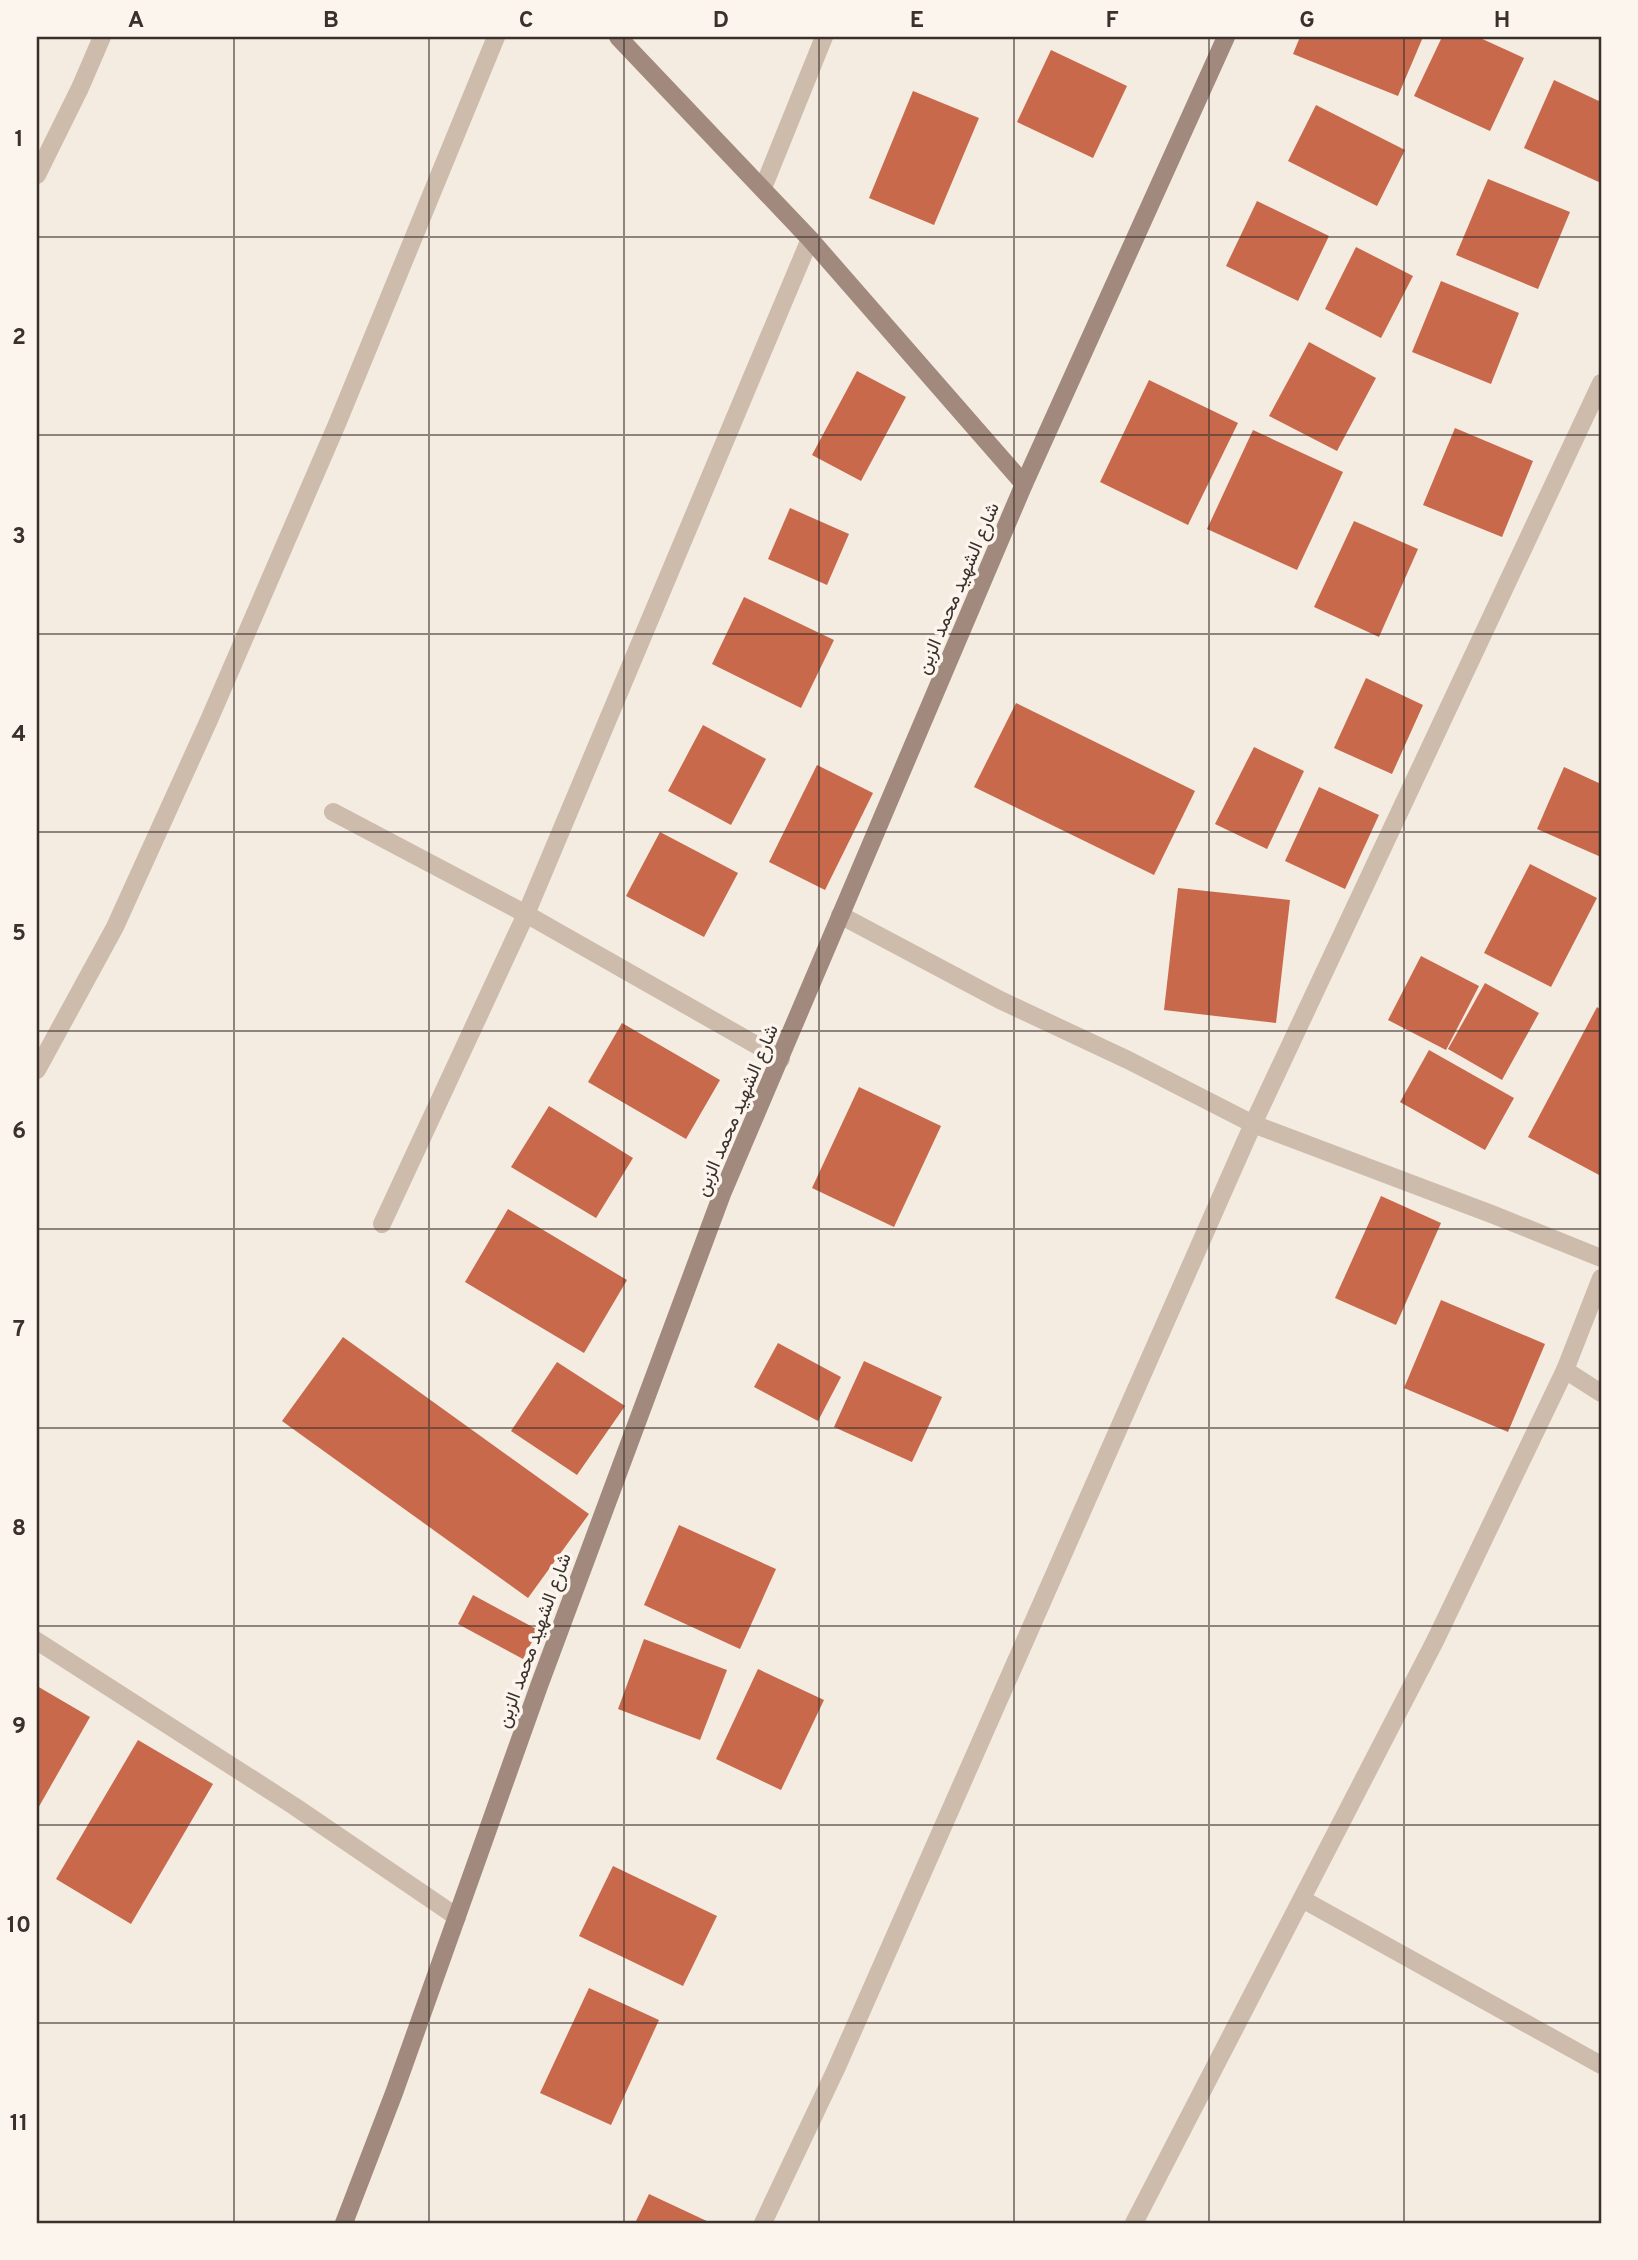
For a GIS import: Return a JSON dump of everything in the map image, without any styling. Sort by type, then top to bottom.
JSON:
[{"type":"street","points":[[37,175],[102,37]]},
{"type":"street","points":[[37,1070],[115,927],[203,732],[337,424],[496,37]]},
{"type":"street","points":[[618,37],[810,239],[1024,484]]},
{"type":"street","points":[[763,188],[824,37]]},
{"type":"street","name":"شارع الشهيد محمد الزبن","points":[[344,2223],[394,2093],[657,1364],[722,1194],[1024,484],[1226,37]]},
{"type":"street","points":[[382,1224],[526,914],[810,239]]},
{"type":"street","points":[[763,2223],[836,2069],[1253,1124],[1601,383]]},
{"type":"street","points":[[333,812],[526,914],[781,1059]]},
{"type":"street","points":[[840,915],[1000,1000],[1128,1060],[1253,1124],[1601,1258]]},
{"type":"street","points":[[1134,2223],[1435,1641],[1564,1370],[1601,1278]]},
{"type":"street","points":[[1564,1370],[1601,1393]]},
{"type":"street","points":[[37,1641],[294,1806],[457,1917]]},
{"type":"street","points":[[1302,1899],[1601,2065]]},
{"type":"building","points":[[1300,37],[1423,37],[1398,96],[1293,54]]},
{"type":"building","points":[[1442,37],[1478,37],[1524,58],[1490,131],[1414,96]]},
{"type":"building","points":[[1051,50],[1127,86],[1093,158],[1017,122]]},
{"type":"building","points":[[1554,80],[1601,102],[1601,183],[1524,148]]},
{"type":"building","points":[[913,91],[979,118],[934,225],[869,198]]},
{"type":"building","points":[[1316,105],[1405,150],[1377,206],[1288,161]]},
{"type":"building","points":[[1488,179],[1570,212],[1538,289],[1456,255]]},
{"type":"building","points":[[1257,201],[1329,236],[1298,301],[1226,266]]},
{"type":"building","points":[[1356,247],[1413,276],[1381,338],[1325,309]]},
{"type":"building","points":[[1441,281],[1519,313],[1491,384],[1412,352]]},
{"type":"building","points":[[1309,342],[1376,378],[1337,451],[1269,416]]},
{"type":"building","points":[[857,371],[906,397],[861,481],[812,455]]},
{"type":"building","points":[[1149,380],[1238,423],[1188,525],[1100,482]]},
{"type":"building","points":[[1455,428],[1533,461],[1502,537],[1423,505]]},
{"type":"building","points":[[1253,430],[1343,472],[1297,570],[1207,529]]},
{"type":"building","points":[[790,508],[849,534],[827,585],[768,559]]},
{"type":"building","points":[[1354,521],[1418,549],[1379,637],[1314,607]]},
{"type":"building","points":[[744,597],[834,640],[801,708],[712,664]]},
{"type":"building","points":[[1366,678],[1423,705],[1392,774],[1334,748]]},
{"type":"building","points":[[1016,703],[1195,791],[1154,875],[974,787]]},
{"type":"building","points":[[703,725],[766,759],[731,825],[668,791]]},
{"type":"building","points":[[1254,747],[1304,771],[1267,849],[1215,824]]},
{"type":"building","points":[[817,765],[873,793],[825,890],[769,862]]},
{"type":"building","points":[[1564,767],[1601,784],[1601,857],[1537,829]]},
{"type":"building","points":[[1319,787],[1379,815],[1345,889],[1285,861]]},
{"type":"building","points":[[660,832],[738,873],[704,937],[626,896]]},
{"type":"building","points":[[1530,864],[1597,898],[1551,987],[1484,953]]},
{"type":"building","points":[[1178,888],[1290,900],[1276,1023],[1164,1010]]},
{"type":"building","points":[[1421,956],[1479,986],[1446,1050],[1388,1020]]},
{"type":"building","points":[[1485,983],[1539,1013],[1502,1080],[1448,1049]]},
{"type":"building","points":[[1597,1007],[1601,1010],[1601,1176],[1528,1137]]},
{"type":"building","points":[[622,1023],[720,1080],[686,1139],[588,1082]]},
{"type":"building","points":[[1429,1050],[1514,1098],[1485,1150],[1400,1102]]},
{"type":"building","points":[[859,1087],[941,1126],[894,1227],[812,1188]]},
{"type":"building","points":[[549,1106],[633,1158],[596,1218],[511,1167]]},
{"type":"building","points":[[1381,1196],[1441,1223],[1396,1325],[1335,1298]]},
{"type":"building","points":[[508,1209],[627,1280],[584,1353],[465,1282]]},
{"type":"building","points":[[1441,1300],[1545,1344],[1508,1432],[1404,1388]]},
{"type":"building","points":[[343,1337],[589,1514],[528,1598],[282,1421]]},
{"type":"building","points":[[778,1343],[841,1377],[818,1421],[754,1387]]},
{"type":"building","points":[[864,1361],[942,1397],[912,1462],[834,1427]]},
{"type":"building","points":[[557,1362],[625,1406],[577,1475],[511,1431]]},
{"type":"building","points":[[679,1525],[776,1569],[740,1649],[644,1605]]},
{"type":"building","points":[[473,1595],[538,1630],[523,1659],[458,1624]]},
{"type":"building","points":[[644,1639],[727,1670],[700,1740],[618,1709]]},
{"type":"building","points":[[758,1669],[824,1700],[781,1790],[716,1759]]},
{"type":"building","points":[[37,1686],[90,1717],[37,1810]]},
{"type":"building","points":[[138,1740],[213,1784],[131,1924],[56,1879]]},
{"type":"building","points":[[613,1866],[717,1916],[683,1986],[579,1936]]},
{"type":"building","points":[[589,1988],[659,2020],[611,2125],[540,2093]]},
{"type":"building","points":[[649,2194],[711,2223],[635,2223]]}]
